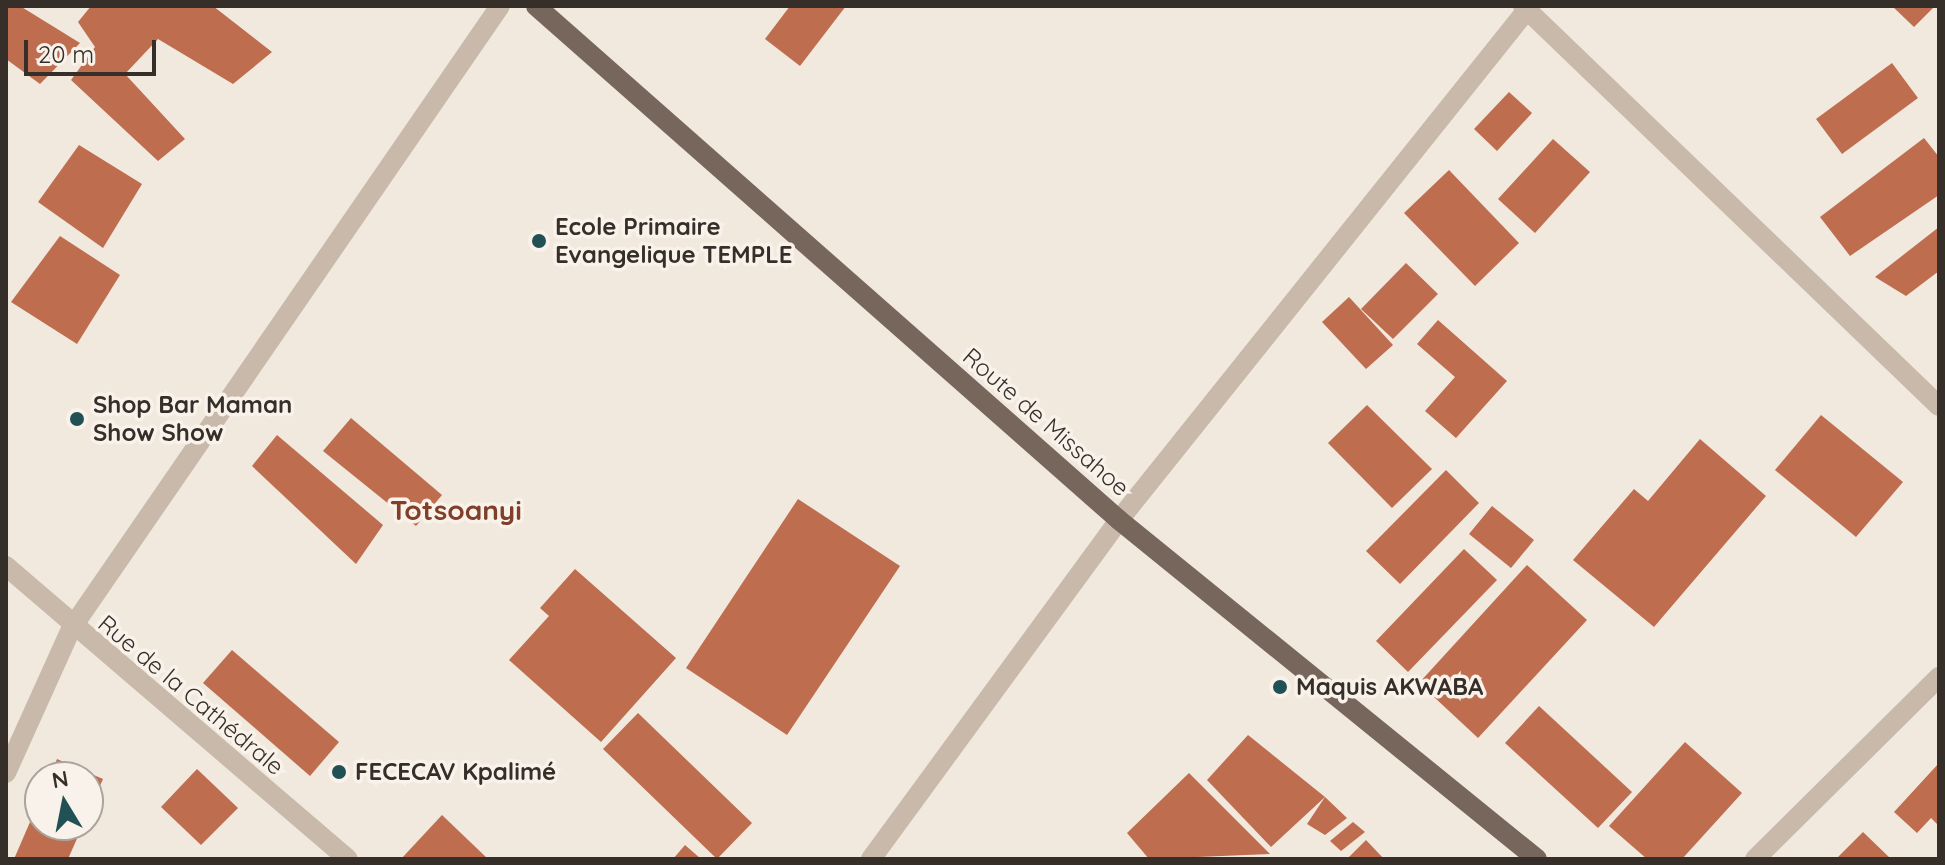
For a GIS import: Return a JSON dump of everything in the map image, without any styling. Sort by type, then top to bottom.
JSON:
[{"type":"main road","name":"Route de Missahoe","points":[[536,6],[1119,520],[1537,859]]},
{"type":"street","points":[[6,773],[71,629],[500,6]]},
{"type":"street","points":[[871,859],[1119,520],[1527,7],[1939,406]]},
{"type":"street","name":"Rue de la Cathédrale","points":[[6,566],[71,629],[348,859]]},
{"type":"street","points":[[1755,859],[1939,677]]},
{"type":"building","points":[[6,6],[20,6],[80,43],[40,84],[6,59]]},
{"type":"building","points":[[91,6],[213,6],[272,52],[233,84],[158,39],[125,74],[185,139],[158,161],[71,80],[95,47],[78,22]]},
{"type":"building","points":[[790,6],[846,6],[800,66],[765,39]]},
{"type":"building","points":[[1892,6],[1935,6],[1914,27]]},
{"type":"building","points":[[1892,63],[1918,98],[1842,154],[1816,119]]},
{"type":"building","points":[[1509,92],[1532,113],[1497,151],[1474,129]]},
{"type":"building","points":[[1924,138],[1939,157],[1939,195],[1850,256],[1820,217]]},
{"type":"building","points":[[1553,139],[1590,172],[1535,233],[1498,199]]},
{"type":"building","points":[[79,145],[142,184],[103,248],[38,202]]},
{"type":"building","points":[[1449,170],[1519,243],[1475,286],[1404,213]]},
{"type":"building","points":[[1939,227],[1939,271],[1906,296],[1875,277]]},
{"type":"building","points":[[60,236],[120,275],[77,344],[11,302]]},
{"type":"building","points":[[1406,263],[1438,294],[1393,339],[1361,309]]},
{"type":"building","points":[[1349,297],[1393,345],[1366,369],[1322,322]]},
{"type":"building","points":[[1438,320],[1507,381],[1456,438],[1425,411],[1455,377],[1417,344]]},
{"type":"building","points":[[1367,405],[1432,469],[1392,508],[1328,443]]},
{"type":"building","points":[[1821,415],[1903,482],[1856,537],[1775,470]]},
{"type":"building","points":[[351,418],[442,495],[416,526],[323,451]]},
{"type":"building","points":[[277,435],[383,525],[356,564],[252,466]]},
{"type":"building","points":[[1700,439],[1766,496],[1654,627],[1573,560],[1634,489],[1648,501]]},
{"type":"building","points":[[1446,470],[1479,503],[1400,584],[1366,551]]},
{"type":"building","points":[[798,499],[900,566],[787,735],[686,668]]},
{"type":"building","points":[[1492,506],[1534,540],[1511,568],[1469,534]]},
{"type":"building","points":[[1464,549],[1497,580],[1408,672],[1376,641]]},
{"type":"building","points":[[1527,565],[1587,620],[1478,738],[1419,683]]},
{"type":"building","points":[[575,569],[676,658],[601,742],[509,660],[549,616],[540,608]]},
{"type":"building","points":[[232,650],[339,742],[310,776],[203,683]]},
{"type":"building","points":[[1539,706],[1632,792],[1598,828],[1505,743]]},
{"type":"building","points":[[638,713],[752,823],[717,859],[603,749]]},
{"type":"building","points":[[1248,735],[1325,797],[1271,847],[1207,780]]},
{"type":"building","points":[[1685,742],[1742,793],[1682,859],[1647,859],[1609,826]]},
{"type":"building","points":[[1939,763],[1939,826],[1931,818],[1917,833],[1894,812]]},
{"type":"building","points":[[197,769],[238,808],[201,845],[161,807]]},
{"type":"building","points":[[1189,773],[1270,854],[1149,859],[1127,833]]},
{"type":"building","points":[[1325,797],[1347,818],[1325,835],[1307,824]]},
{"type":"building","points":[[442,815],[488,859],[401,859]]},
{"type":"building","points":[[1353,822],[1365,832],[1341,851],[1330,841]]},
{"type":"building","points":[[1863,832],[1891,859],[1836,859]]},
{"type":"building","points":[[24,836],[24,841],[76,841],[68,859],[14,859]]},
{"type":"building","points":[[1366,840],[1384,859],[1347,859]]},
{"type":"building","points":[[685,845],[701,859],[673,859]]},
{"type":"place","name":"Ecole Primaire Evangelique TEMPLE","points":[[539,241]]},
{"type":"place","name":"Shop Bar Maman Show Show","points":[[77,419]]},
{"type":"place","name":"Maquis AKWABA","points":[[1280,687]]},
{"type":"place","name":"FECECAV Kpalimé","points":[[339,772]]},
{"type":"district","name":"Totsoanyi","points":[[456,510]]}]
